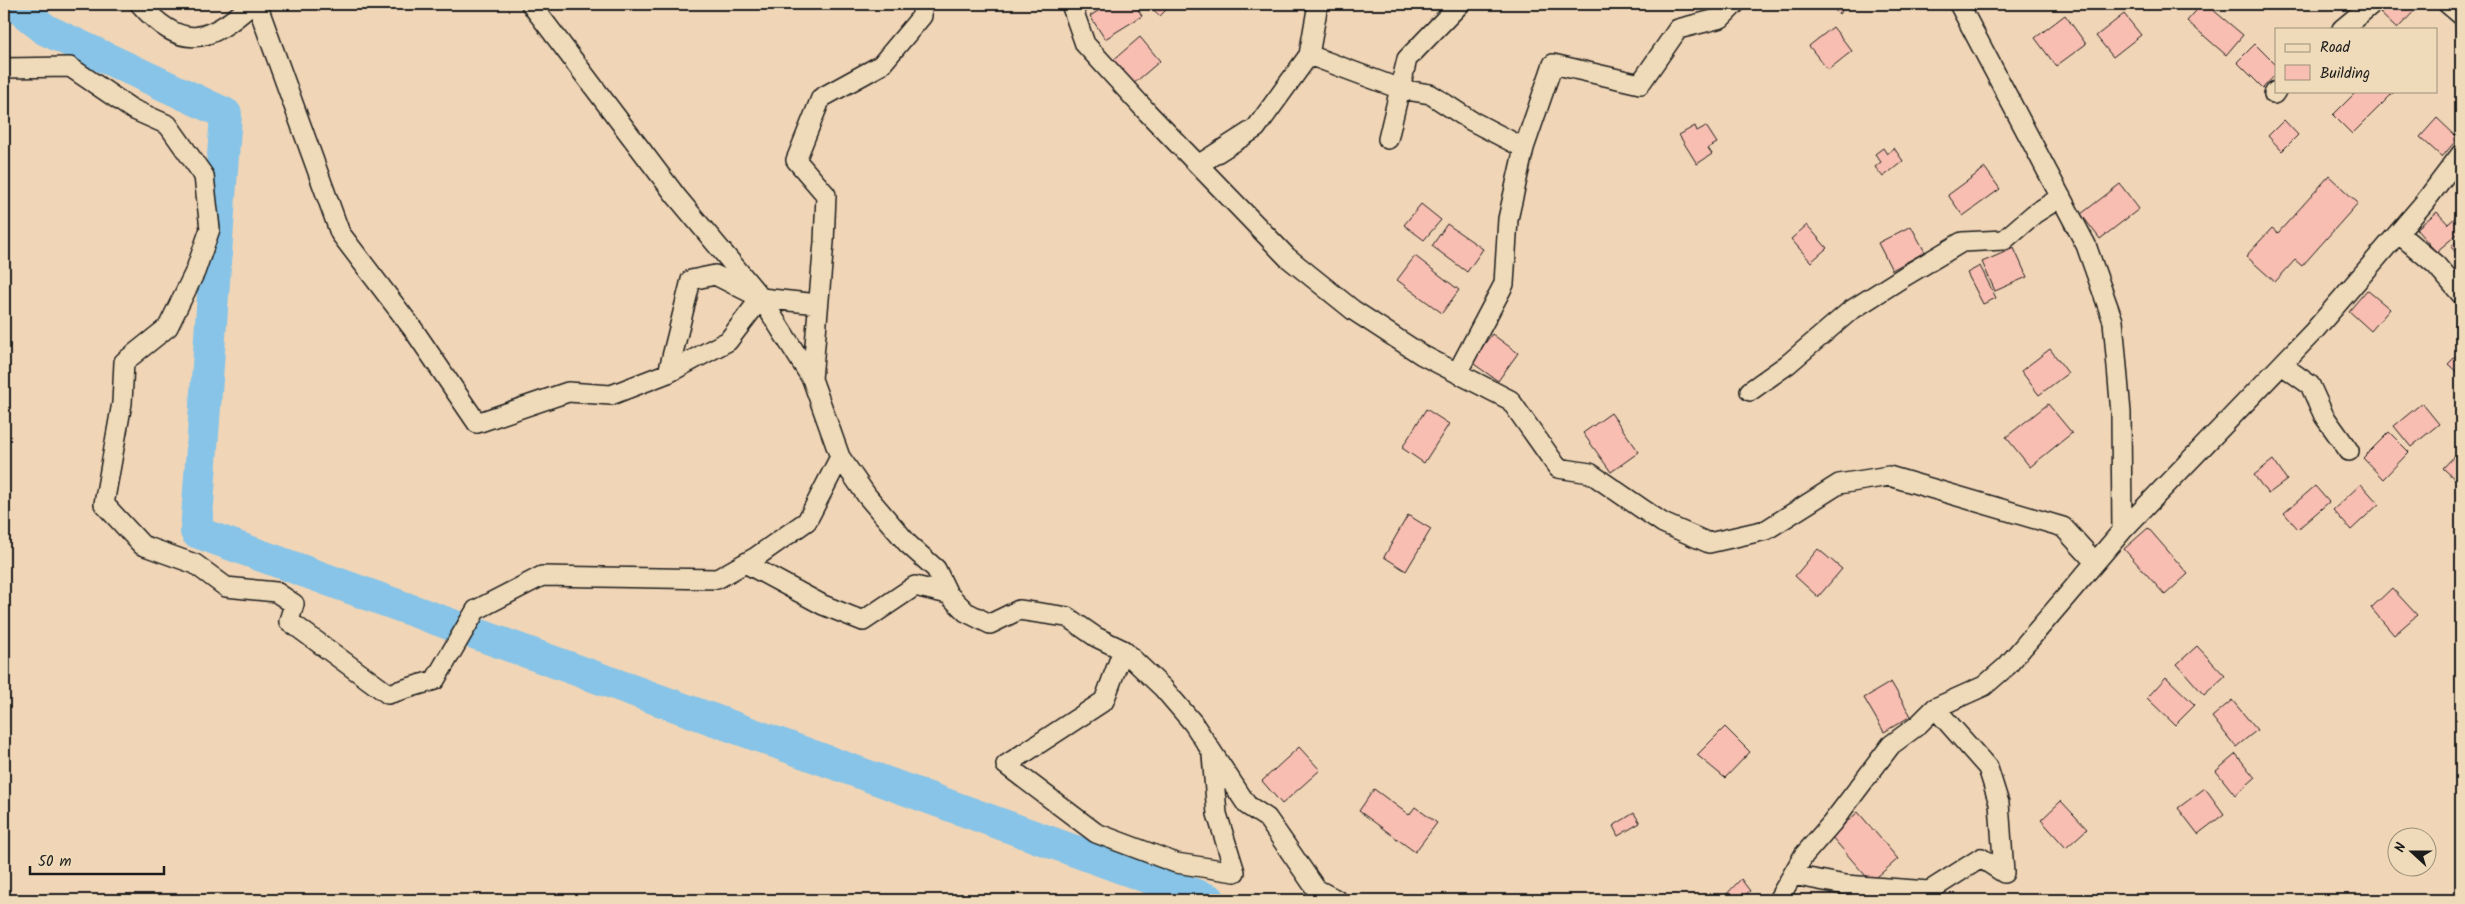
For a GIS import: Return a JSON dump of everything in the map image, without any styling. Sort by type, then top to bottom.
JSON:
[{"type":"street","points":[[140,4],[162,27],[191,38],[206,36],[252,4]]},
{"type":"street","points":[[257,4],[340,233],[413,329],[476,423],[568,392],[611,395],[668,373],[728,341],[761,298]]},
{"type":"street","points":[[531,4],[676,196],[761,298],[812,378],[840,457],[879,510],[908,544],[936,569],[948,594],[966,612],[990,624],[1019,610],[1067,617],[1096,637],[1123,650],[1163,688],[1193,723],[1247,804],[1267,818],[1316,889],[1337,900]]},
{"type":"street","points":[[812,378],[824,242],[826,195],[796,160],[821,98],[881,65],[922,16],[922,4]]},
{"type":"street","points":[[1071,4],[1085,44],[1287,257],[1353,310],[1422,355],[1510,400],[1558,468],[1590,472],[1663,523],[1710,543],[1766,530],[1839,484],[1889,476],[2063,527],[2095,562]]},
{"type":"street","points":[[1198,165],[1256,128],[1309,55],[1318,4]]},
{"type":"street","points":[[1388,139],[1407,59],[1460,4]]},
{"type":"street","points":[[1457,373],[1504,284],[1508,219],[1524,148],[1553,64],[1640,84],[1678,29],[1721,18],[1735,4]]},
{"type":"street","points":[[1960,4],[2086,245],[2113,321],[2121,413],[2122,530]]},
{"type":"street","points":[[2343,28],[2372,4]]},
{"type":"street","points":[[2448,4],[2461,14]]},
{"type":"street","points":[[1309,55],[1400,89],[1430,94],[1470,120],[1524,148]]},
{"type":"street","points":[[4,68],[70,68],[132,109],[168,125],[204,176],[210,229],[195,272],[168,327],[124,362],[122,403],[104,504],[142,545],[195,564],[226,587],[276,592],[294,604],[289,621],[388,694],[435,680],[476,610],[542,576],[717,579],[745,563],[807,521],[840,457]]},
{"type":"street","points":[[1778,900],[1804,855],[1848,802],[1875,763],[1891,745],[1918,725],[1935,708],[1984,686],[2006,666],[2122,530],[2314,331],[2398,233],[2461,154]]},
{"type":"street","points":[[1750,391],[1788,364],[1850,311],[1904,276],[1962,242],[2004,240],[2034,214],[2061,197]]},
{"type":"street","points":[[2398,233],[2436,266],[2461,294]]},
{"type":"street","points":[[668,373],[691,280],[715,275],[761,298],[818,304]]},
{"type":"street","points":[[2282,365],[2310,385],[2324,416],[2349,451]]},
{"type":"street","points":[[745,563],[823,605],[863,621],[915,586],[948,594]]},
{"type":"street","points":[[1123,650],[1104,702],[1006,765],[1096,833],[1176,863],[1235,872],[1217,814],[1212,752]]},
{"type":"street","points":[[1792,875],[1845,885],[1929,891],[1981,858],[2004,873],[1998,803],[1988,768],[1935,708]]},
{"type":"building","points":[[1109,4],[1135,4],[1142,16],[1105,39],[1090,16]]},
{"type":"building","points":[[1147,4],[1172,4],[1160,16]]},
{"type":"building","points":[[1828,4],[1848,4],[1839,14]]},
{"type":"building","points":[[2155,4],[2169,4],[2162,11]]},
{"type":"building","points":[[2202,4],[2206,4],[2243,35],[2226,55],[2187,21]]},
{"type":"building","points":[[2388,4],[2421,4],[2398,28],[2380,13]]},
{"type":"building","points":[[2124,14],[2141,35],[2113,57],[2096,36]]},
{"type":"building","points":[[2065,15],[2086,44],[2056,66],[2035,38]]},
{"type":"building","points":[[1833,27],[1852,51],[1828,70],[1809,46]]},
{"type":"building","points":[[1140,37],[1160,61],[1131,86],[1111,62]]},
{"type":"building","points":[[2255,44],[2275,64],[2275,75],[2263,88],[2237,62]]},
{"type":"building","points":[[2356,92],[2394,92],[2352,134],[2333,115]]},
{"type":"building","points":[[2437,118],[2458,138],[2442,157],[2420,137]]},
{"type":"building","points":[[2284,120],[2298,135],[2282,151],[2268,136]]},
{"type":"building","points":[[1695,126],[1697,131],[1706,126],[1717,143],[1708,148],[1712,154],[1697,164],[1679,135]]},
{"type":"building","points":[[1883,148],[1887,154],[1894,148],[1903,161],[1883,177],[1875,167],[1881,162],[1875,154]]},
{"type":"building","points":[[1985,168],[2000,189],[1963,216],[1948,195]]},
{"type":"building","points":[[2329,176],[2358,203],[2302,266],[2295,260],[2275,282],[2246,256],[2272,228],[2278,233]]},
{"type":"building","points":[[2461,178],[2461,190],[2455,185]]},
{"type":"building","points":[[2120,184],[2139,209],[2100,239],[2081,214]]},
{"type":"building","points":[[1421,204],[1441,220],[1424,240],[1404,225]]},
{"type":"building","points":[[2437,212],[2448,224],[2457,216],[2461,221],[2461,231],[2436,252],[2416,229]]},
{"type":"building","points":[[1447,224],[1483,249],[1467,272],[1432,246]]},
{"type":"building","points":[[1807,225],[1827,248],[1811,262],[1791,239]]},
{"type":"building","points":[[1911,226],[1925,252],[1892,270],[1878,243]]},
{"type":"building","points":[[2461,237],[2461,258],[2451,247]]},
{"type":"building","points":[[2014,248],[2027,277],[1995,291],[1982,262]]},
{"type":"building","points":[[1415,256],[1459,290],[1442,313],[1397,280]]},
{"type":"building","points":[[1980,266],[1996,298],[1983,304],[1967,273]]},
{"type":"building","points":[[2367,290],[2390,309],[2371,331],[2349,311]]},
{"type":"building","points":[[1492,334],[1518,353],[1498,381],[1471,362]]},
{"type":"building","points":[[2050,349],[2068,373],[2039,395],[2021,371]]},
{"type":"building","points":[[2461,351],[2461,376],[2448,364]]},
{"type":"building","points":[[2422,403],[2439,424],[2411,447],[2394,426]]},
{"type":"building","points":[[2048,404],[2072,433],[2030,467],[2006,437]]},
{"type":"building","points":[[1426,409],[1449,424],[1424,463],[1402,448]]},
{"type":"building","points":[[1611,413],[1639,452],[1611,472],[1583,433]]},
{"type":"building","points":[[2389,432],[2409,452],[2383,479],[2363,458]]},
{"type":"building","points":[[2461,449],[2461,485],[2443,468]]},
{"type":"building","points":[[2273,460],[2287,480],[2268,494],[2254,475]]},
{"type":"building","points":[[2361,484],[2379,504],[2351,530],[2333,510]]},
{"type":"building","points":[[2315,486],[2329,502],[2298,529],[2284,513]]},
{"type":"building","points":[[1408,515],[1431,529],[1406,571],[1384,557]]},
{"type":"building","points":[[2148,528],[2188,574],[2165,595],[2124,549]]},
{"type":"building","points":[[1818,549],[1842,569],[1818,597],[1795,576]]},
{"type":"building","points":[[2392,588],[2417,615],[2394,635],[2371,608]]},
{"type":"building","points":[[2197,646],[2225,676],[2204,695],[2177,664]]},
{"type":"building","points":[[2166,677],[2195,705],[2175,725],[2147,698]]},
{"type":"building","points":[[1891,682],[1911,716],[1884,732],[1864,698]]},
{"type":"building","points":[[2232,700],[2257,730],[2236,747],[2212,717]]},
{"type":"building","points":[[1725,727],[1750,752],[1725,778],[1697,755]]},
{"type":"building","points":[[1299,747],[1320,770],[1282,804],[1262,781]]},
{"type":"building","points":[[2236,754],[2255,778],[2235,795],[2216,771]]},
{"type":"building","points":[[2205,788],[2224,814],[2198,834],[2178,808]]},
{"type":"building","points":[[1374,789],[1409,815],[1415,807],[1437,823],[1415,852],[1359,811]]},
{"type":"building","points":[[2061,801],[2087,829],[2066,848],[2041,820]]},
{"type":"building","points":[[1858,812],[1898,859],[1871,882],[1831,836]]},
{"type":"building","points":[[1634,813],[1640,823],[1618,836],[1613,826]]},
{"type":"building","points":[[1741,879],[1750,891],[1739,900],[1721,900]]},
{"type":"waterway","points":[[14,4],[46,30],[226,114],[196,532],[1210,900]]}]
